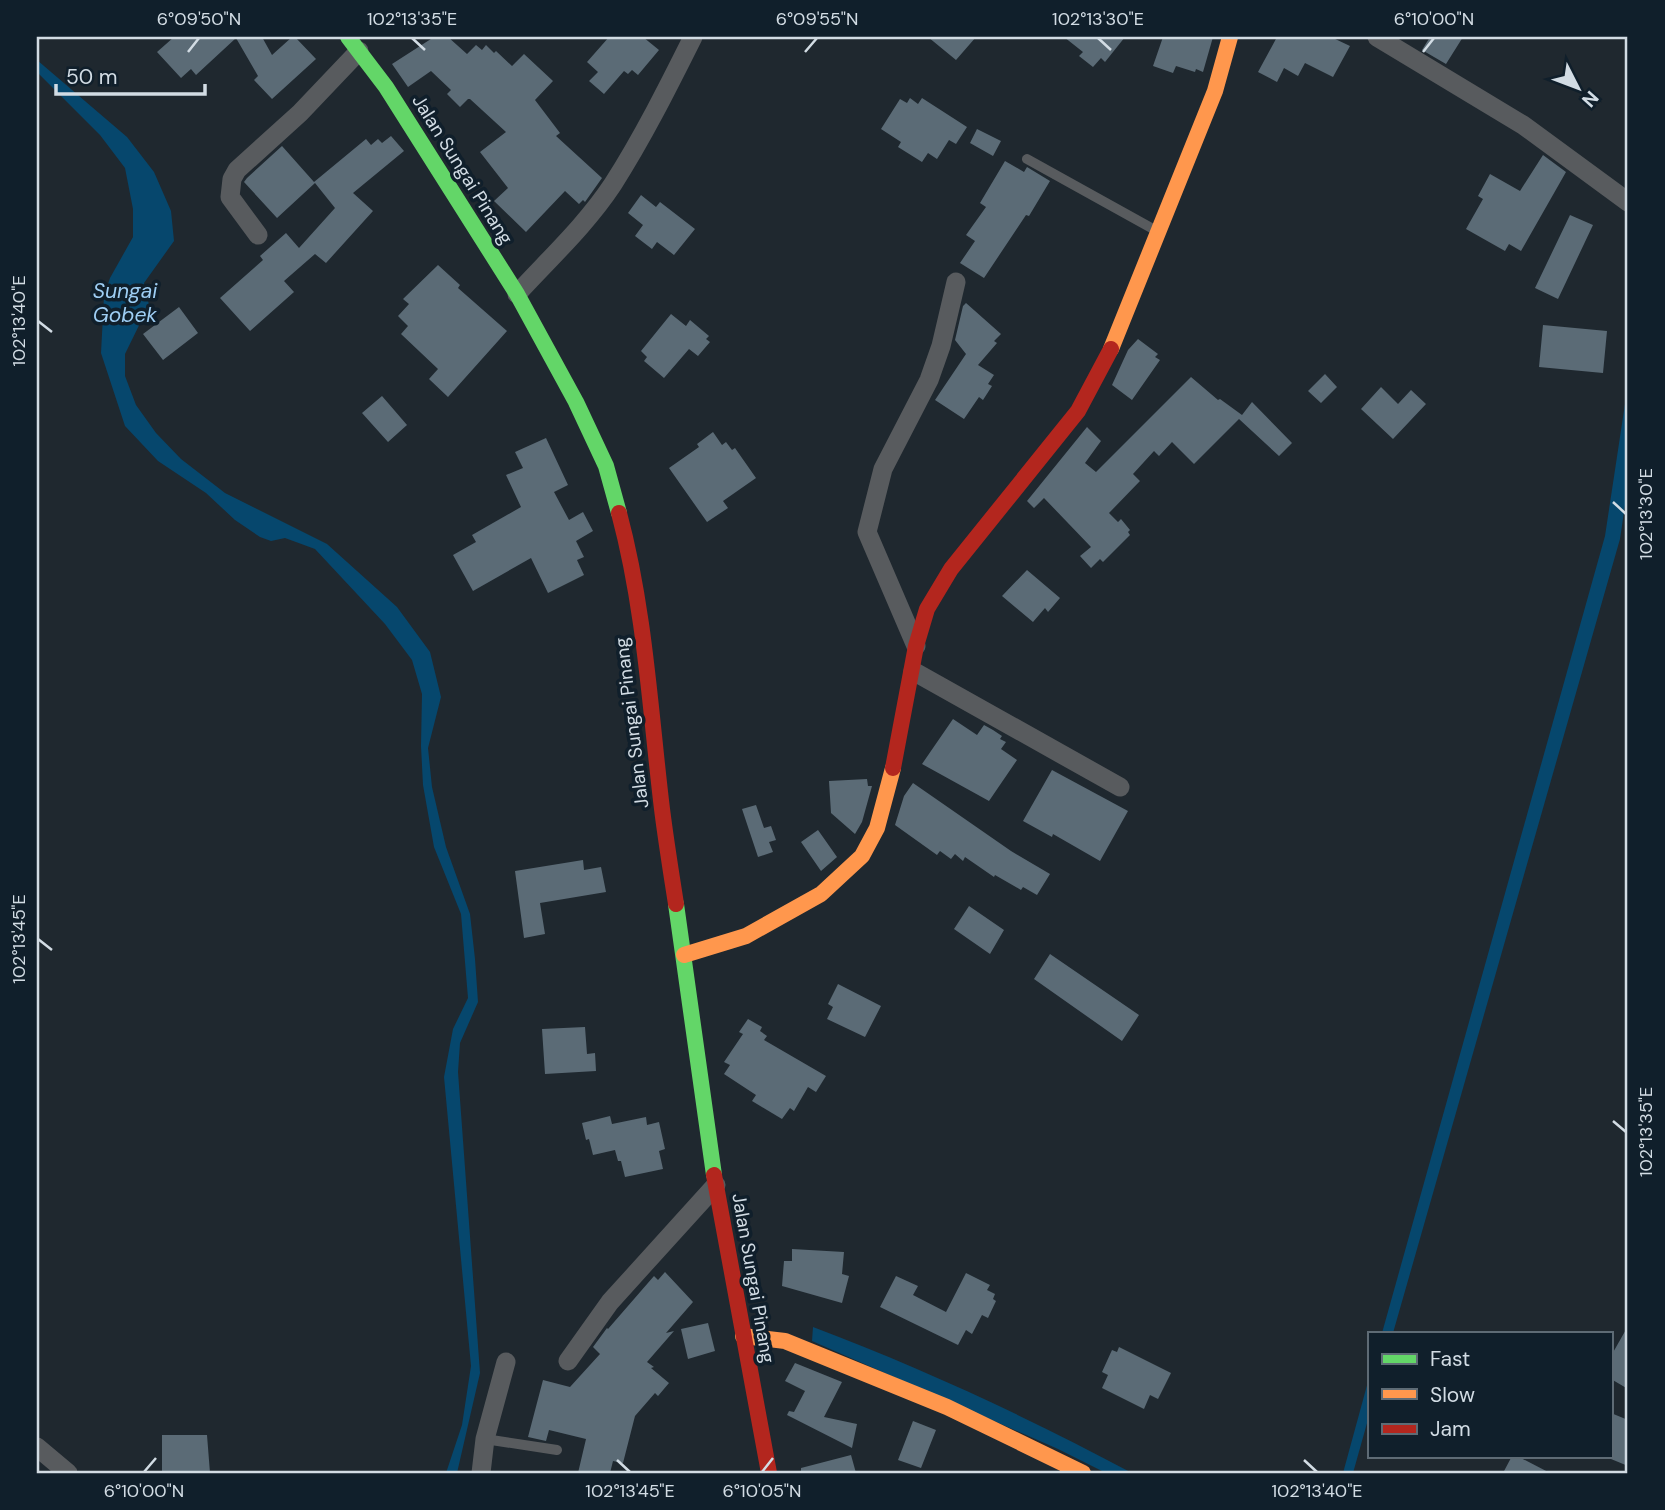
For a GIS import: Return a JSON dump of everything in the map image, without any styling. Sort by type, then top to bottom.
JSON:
[{"type":"street","points":[[517,294],[589,215],[612,185],[650,122],[693,37]]},
{"type":"street","points":[[684,955],[746,936],[791,912],[821,894],[862,856],[877,828],[891,781],[916,646],[927,609],[944,580],[1078,411],[1106,362],[1215,91],[1230,37]]},
{"type":"street","points":[[1377,37],[1523,125],[1628,202]]},
{"type":"street","points":[[258,235],[230,197],[232,179],[245,161],[300,113],[353,44]]},
{"type":"street","name":"Jalan Sungai Pinang","points":[[353,44],[386,87],[517,294],[576,402],[606,466],[632,563],[649,678],[662,810],[716,1185],[769,1473]]},
{"type":"street","points":[[916,646],[867,532],[883,468],[933,369],[956,282]]},
{"type":"street","points":[[913,671],[1120,787]]},
{"type":"street","points":[[568,1361],[610,1303],[716,1185]]},
{"type":"street","points":[[743,1336],[785,1341],[947,1407],[1083,1473]]},
{"type":"street","points":[[481,1473],[485,1439],[506,1362]]},
{"type":"street","points":[[37,1447],[68,1473]]},
{"type":"lane","points":[[1027,159],[1160,233]]},
{"type":"lane","points":[[485,1439],[557,1450]]},
{"type":"water","name":"Sungai Gobek","points":[[37,60],[127,137],[154,172],[171,211],[174,241],[144,283],[149,305],[125,354],[125,376],[136,405],[156,433],[181,459],[225,493],[327,544],[397,607],[430,652],[441,697],[428,748],[432,787],[446,847],[470,914],[478,1002],[460,1043],[458,1072],[480,1373],[457,1473],[446,1473],[462,1425],[471,1366],[444,1077],[453,1029],[468,998],[461,914],[434,847],[423,785],[422,694],[412,660],[385,624],[315,549],[285,538],[271,541],[260,537],[235,520],[206,493],[158,461],[125,426],[101,353],[104,296],[110,278],[133,237],[133,209],[125,168],[100,135],[37,72]]},
{"type":"water","points":[[1628,384],[1628,485],[1620,539],[1393,1332],[1382,1332],[1605,536]]},
{"type":"water","points":[[813,1327],[975,1395],[1132,1473],[1106,1473],[1058,1449],[812,1341]]},
{"type":"water","points":[[1368,1382],[1368,1420],[1353,1473],[1343,1473]]},
{"type":"building","points":[[174,37],[262,37],[272,55],[295,37],[316,59],[272,99],[254,80],[258,76],[236,38],[196,75],[191,69],[181,78],[157,52]]},
{"type":"building","points":[[434,37],[448,37],[467,54],[476,45],[482,50],[486,45],[512,66],[524,54],[553,81],[535,100],[560,133],[556,136],[602,178],[585,202],[583,200],[579,204],[565,191],[526,232],[494,201],[508,188],[480,152],[506,132],[470,99],[460,107],[447,94],[451,90],[431,71],[408,87],[392,64]]},
{"type":"building","points":[[609,37],[643,37],[659,50],[638,75],[632,70],[628,74],[624,71],[604,94],[589,81],[598,72],[587,62]]},
{"type":"building","points":[[928,37],[976,37],[956,60]]},
{"type":"building","points":[[1064,37],[1125,37],[1105,62],[1101,58],[1093,67],[1079,56],[1083,52]]},
{"type":"building","points":[[1163,37],[1213,37],[1203,72],[1176,66],[1173,73],[1153,66]]},
{"type":"building","points":[[1277,37],[1331,37],[1350,46],[1333,77],[1305,63],[1298,76],[1284,68],[1277,82],[1258,72]]},
{"type":"building","points":[[1430,37],[1463,37],[1446,64],[1422,50]]},
{"type":"building","points":[[910,98],[918,104],[922,98],[967,127],[956,144],[949,140],[937,159],[928,153],[922,162],[898,147],[901,142],[881,129],[900,99],[907,103]]},
{"type":"building","points":[[977,129],[1001,141],[993,156],[970,143]]},
{"type":"building","points":[[391,136],[404,151],[353,193],[373,211],[326,263],[315,254],[284,281],[294,292],[250,331],[220,298],[263,260],[260,256],[286,233],[299,248],[335,208],[315,183],[277,218],[244,182],[282,146],[314,182],[366,139],[371,145],[378,139],[382,143]]},
{"type":"building","points":[[1543,155],[1566,172],[1521,251],[1509,244],[1505,251],[1466,229],[1483,199],[1478,196],[1490,174],[1520,191]]},
{"type":"building","points":[[1005,161],[1024,172],[1027,167],[1050,181],[1029,216],[1026,215],[984,278],[960,263],[975,241],[966,235],[986,207],[980,203]]},
{"type":"building","points":[[641,195],[656,207],[660,202],[695,229],[674,255],[657,242],[652,249],[635,236],[643,225],[628,213]]},
{"type":"building","points":[[1570,215],[1593,225],[1558,299],[1535,288]]},
{"type":"building","points":[[438,265],[460,285],[458,288],[507,331],[448,397],[429,379],[438,369],[401,334],[408,326],[398,316],[409,304],[403,299]]},
{"type":"building","points":[[966,303],[1001,334],[994,341],[997,343],[978,365],[994,375],[988,384],[992,386],[983,400],[979,397],[964,419],[935,400],[966,354],[955,340]]},
{"type":"building","points":[[179,307],[198,333],[163,360],[143,334]]},
{"type":"building","points":[[671,314],[686,326],[690,320],[709,336],[706,339],[710,342],[698,356],[689,349],[664,378],[644,361],[647,357],[641,351]]},
{"type":"building","points":[[1543,325],[1607,331],[1603,373],[1539,367]]},
{"type":"building","points":[[1138,339],[1158,354],[1155,357],[1160,360],[1132,400],[1112,385],[1128,350]]},
{"type":"building","points":[[1325,374],[1337,387],[1321,403],[1308,391]]},
{"type":"building","points":[[1191,377],[1218,400],[1242,415],[1252,402],[1292,443],[1279,456],[1239,419],[1194,464],[1172,442],[1159,456],[1154,451],[1133,474],[1140,481],[1109,513],[1118,522],[1121,519],[1130,530],[1130,535],[1103,562],[1100,559],[1091,568],[1080,556],[1091,547],[1044,498],[1034,508],[1027,501],[1087,427],[1101,441],[1085,463],[1096,472]]},
{"type":"building","points":[[1381,387],[1398,404],[1411,390],[1426,404],[1393,439],[1361,409]]},
{"type":"building","points":[[382,396],[407,425],[388,442],[362,413]]},
{"type":"building","points":[[713,432],[722,445],[726,442],[732,450],[735,448],[756,478],[723,501],[728,508],[707,522],[669,468],[699,447],[697,444]]},
{"type":"building","points":[[546,438],[568,485],[554,492],[569,520],[583,512],[593,531],[576,541],[584,557],[577,560],[584,575],[548,593],[531,558],[473,591],[453,555],[476,542],[472,535],[521,507],[506,475],[523,468],[515,452]]},
{"type":"building","points":[[1027,570],[1060,598],[1048,612],[1045,608],[1033,622],[1002,596]]},
{"type":"building","points":[[953,719],[977,735],[984,725],[993,730],[1006,742],[1001,749],[1017,760],[989,801],[922,764]]},
{"type":"building","points":[[1052,770],[1128,811],[1100,861],[1053,834],[1052,837],[1023,821]]},
{"type":"building","points":[[867,779],[868,786],[872,786],[862,822],[855,834],[831,813],[829,781]]},
{"type":"building","points":[[913,783],[1011,851],[1050,874],[1037,895],[1023,887],[1021,890],[995,875],[994,877],[965,857],[963,861],[955,854],[951,859],[940,851],[937,855],[895,825],[904,796]]},
{"type":"building","points":[[756,805],[764,828],[771,826],[776,840],[769,842],[773,852],[758,857],[742,809]]},
{"type":"building","points":[[818,830],[837,857],[821,871],[801,842]]},
{"type":"building","points":[[583,860],[584,870],[601,867],[606,892],[540,903],[545,934],[524,938],[515,871]]},
{"type":"building","points":[[969,906],[1004,930],[990,954],[954,929]]},
{"type":"building","points":[[1050,954],[1139,1015],[1122,1041],[1034,979]]},
{"type":"building","points":[[838,984],[881,1006],[865,1037],[827,1019],[833,1007],[828,1004]]},
{"type":"building","points":[[748,1019],[762,1027],[760,1031],[767,1036],[764,1040],[826,1076],[816,1092],[808,1087],[794,1111],[790,1108],[782,1119],[752,1101],[756,1095],[724,1074],[730,1065],[724,1062],[743,1034],[739,1032]]},
{"type":"building","points":[[585,1027],[587,1054],[595,1053],[596,1071],[545,1074],[542,1029]]},
{"type":"building","points":[[610,1116],[612,1124],[646,1117],[647,1125],[659,1122],[665,1149],[659,1151],[663,1169],[625,1177],[615,1150],[593,1155],[582,1123]]},
{"type":"building","points":[[792,1249],[844,1252],[842,1274],[849,1276],[842,1303],[782,1286],[784,1261],[792,1261]]},
{"type":"building","points":[[665,1272],[693,1302],[666,1333],[674,1331],[647,1362],[669,1383],[658,1396],[655,1393],[635,1416],[623,1463],[613,1461],[610,1473],[578,1473],[586,1439],[549,1430],[546,1441],[528,1437],[543,1380],[570,1387],[600,1354],[593,1347],[607,1328],[654,1276],[658,1280]]},
{"type":"building","points":[[966,1273],[990,1285],[987,1290],[995,1294],[993,1299],[996,1301],[988,1318],[982,1315],[972,1334],[966,1330],[958,1345],[880,1307],[896,1276],[918,1286],[913,1295],[946,1312]]},
{"type":"building","points":[[708,1323],[715,1351],[688,1359],[681,1329]]},
{"type":"building","points":[[1628,1326],[1628,1389],[1612,1380],[1612,1354]]},
{"type":"building","points":[[1119,1347],[1171,1373],[1158,1399],[1150,1395],[1144,1409],[1102,1388],[1108,1375],[1102,1372],[1112,1350],[1117,1352]]},
{"type":"building","points":[[795,1363],[842,1382],[824,1417],[857,1424],[852,1448],[787,1415],[789,1411],[794,1412],[805,1391],[785,1381]]},
{"type":"building","points":[[1612,1413],[1628,1420],[1628,1466],[1611,1459]]},
{"type":"building","points":[[913,1421],[936,1430],[921,1468],[898,1460]]},
{"type":"building","points":[[162,1435],[207,1435],[210,1473],[162,1473]]},
{"type":"building","points":[[851,1455],[856,1473],[801,1473],[801,1468]]},
{"type":"building","points":[[1511,1458],[1521,1458],[1550,1473],[1503,1473]]},
{"type":"traffic: fast","points":[[348,37],[386,87],[517,294],[576,402],[606,466],[619,513]]},
{"type":"traffic: fast","points":[[676,904],[714,1175]]},
{"type":"traffic: slow","points":[[1111,349],[1215,91],[1230,37]]},
{"type":"traffic: slow","points":[[684,955],[746,936],[821,894],[862,856],[877,828],[893,768]]},
{"type":"traffic: slow","points":[[743,1336],[785,1341],[947,1407],[1083,1473]]},
{"type":"traffic: jam","points":[[893,768],[916,646],[927,609],[951,569],[1078,411],[1111,349]]},
{"type":"traffic: jam","points":[[619,513],[641,623],[662,809],[676,904]]},
{"type":"traffic: jam","points":[[714,1175],[769,1473]]}]
